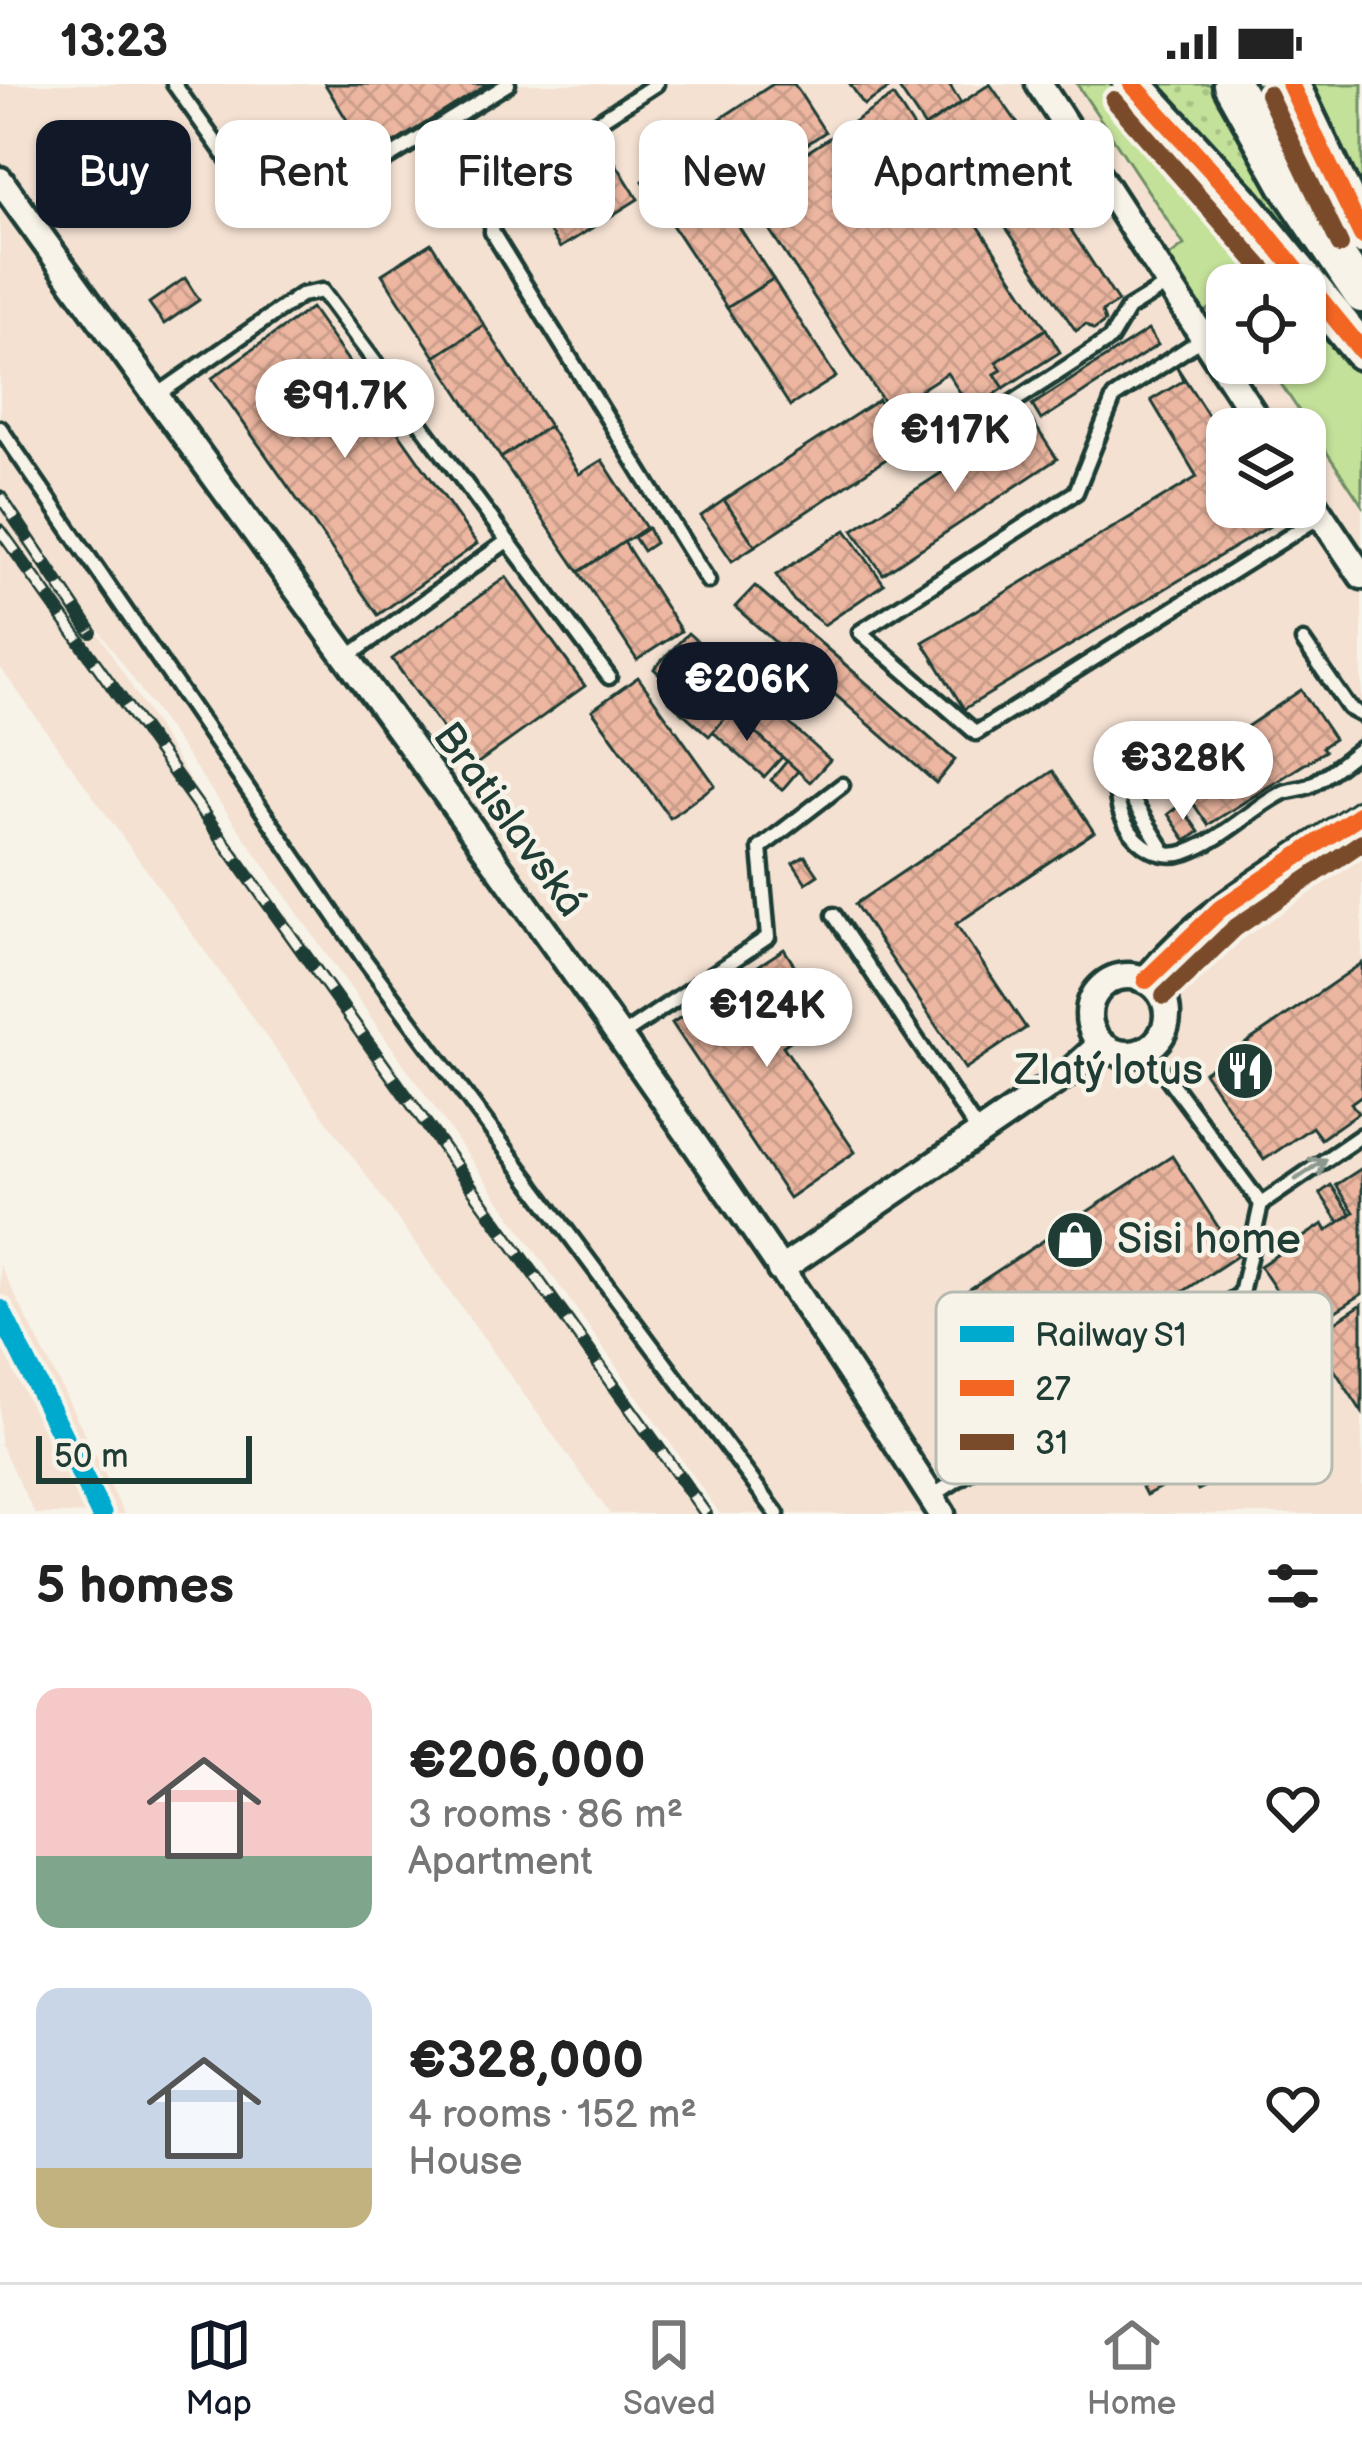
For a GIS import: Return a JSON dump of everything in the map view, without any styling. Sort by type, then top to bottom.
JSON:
[{"type":"main road","points":[[1132,84],[1296,266],[1362,351]]},
{"type":"main road","points":[[1232,84],[1289,186],[1362,294]]},
{"type":"main road","points":[[1290,84],[1362,235]]},
{"type":"street","points":[[1039,84],[1250,408]]},
{"type":"street","name":"Bratislavská","points":[[0,180],[617,1039],[780,1270],[937,1505]]},
{"type":"street","points":[[1326,522],[1362,576]]},
{"type":"street","points":[[1146,980],[1175,943],[1203,921],[1362,814]]},
{"type":"street","points":[[1123,976],[1146,980],[1163,997],[1167,1021],[1147,1049],[1123,1054],[1100,1044],[1089,1021],[1094,995],[1123,976]]},
{"type":"street","points":[[780,1270],[1071,1071],[1100,1044]]},
{"type":"lane","points":[[174,84],[256,199],[280,213],[313,204],[508,84]]},
{"type":"lane","points":[[656,84],[494,189],[491,232],[708,581]]},
{"type":"lane","points":[[910,406],[938,451],[1110,339],[1128,310],[1167,285]]},
{"type":"lane","points":[[154,396],[301,295],[322,291],[609,677]]},
{"type":"lane","points":[[1203,338],[1114,397],[1076,492],[860,632],[976,734],[1303,528]]},
{"type":"lane","points":[[0,428],[365,960],[777,1514]]},
{"type":"lane","points":[[345,659],[508,541]]},
{"type":"lane","points":[[1303,641],[1349,708],[1362,716]]},
{"type":"lane","points":[[1131,756],[1117,774],[1116,805],[1137,839],[1166,854],[1196,848],[1284,792],[1310,785],[1362,748]]},
{"type":"lane","points":[[617,1039],[768,938],[760,848],[842,785]]},
{"type":"lane","points":[[834,915],[978,1132]]},
{"type":"lane","points":[[1147,1049],[1261,1204]]},
{"type":"lane","points":[[1240,1292],[1261,1204],[1362,1135]]},
{"type":"lane","points":[[937,1505],[967,1484]]},
{"type":"shaded area","points":[[0,84],[1362,84],[1362,1514],[720,1514],[79,602],[198,793],[715,1514],[610,1514],[0,667]]},
{"type":"shaded area","points":[[0,1265],[124,1514],[35,1514],[0,1444]]},
{"type":"green space","points":[[1077,84],[1112,84],[1272,264],[1206,264],[1203,313],[1167,258],[1184,245],[1114,140],[1114,120],[1101,120]]},
{"type":"green space","points":[[1153,84],[1271,84],[1362,265],[1362,313],[1354,319],[1326,286],[1326,264],[1307,264]]},
{"type":"green space","points":[[1312,84],[1362,84],[1362,198]]},
{"type":"green space","points":[[1326,330],[1362,378],[1362,505],[1326,451],[1326,408],[1297,408],[1281,384],[1326,384]]},
{"type":"building","points":[[325,84],[488,84],[431,120],[415,120],[415,130],[391,145],[391,120],[347,120]]},
{"type":"building","points":[[773,84],[794,84],[825,132],[808,144],[808,120],[720,119]]},
{"type":"building","points":[[850,84],[896,84],[864,105]]},
{"type":"building","points":[[896,84],[949,84],[961,103],[936,120],[920,120]]},
{"type":"building","points":[[990,84],[1015,120],[936,120]]},
{"type":"building","points":[[893,96],[909,120],[856,120]]},
{"type":"building","points":[[832,136],[832,228],[980,228],[1046,329],[996,362],[1002,370],[995,374],[1004,388],[972,410],[947,373],[889,410],[768,228],[808,228],[808,152]]},
{"type":"building","points":[[615,162],[638,199],[615,213]]},
{"type":"building","points":[[547,228],[592,228],[560,248]]},
{"type":"building","points":[[674,228],[740,228],[773,279],[727,308]]},
{"type":"building","points":[[1006,228],[1074,228],[1071,230],[1118,302],[1102,312],[1105,322],[1094,330],[1086,324],[1076,331]]},
{"type":"building","points":[[431,243],[484,325],[435,357],[382,274]]},
{"type":"building","points":[[185,278],[199,300],[164,324],[149,303]]},
{"type":"building","points":[[773,279],[836,377],[790,406],[727,308]]},
{"type":"building","points":[[311,308],[477,544],[378,615],[212,378]]},
{"type":"building","points":[[484,325],[549,426],[501,458],[435,357]]},
{"type":"building","points":[[1046,329],[1060,352],[1004,388],[995,374],[1002,370],[996,362]]},
{"type":"building","points":[[1148,330],[1158,345],[1041,420],[1032,405]]},
{"type":"building","points":[[1177,367],[1206,412],[1206,528],[1267,528],[964,709],[923,642],[1197,477],[1151,400],[1183,381]]},
{"type":"building","points":[[878,400],[907,445],[755,546],[724,500]]},
{"type":"building","points":[[1029,416],[1057,459],[883,574],[853,530]]},
{"type":"building","points":[[549,426],[579,474],[602,460],[646,528],[579,572],[501,458]]},
{"type":"building","points":[[724,500],[755,546],[732,561],[701,516]]},
{"type":"building","points":[[648,528],[655,543],[643,551],[634,537]]},
{"type":"building","points":[[846,530],[884,584],[824,625],[794,601],[776,575]]},
{"type":"building","points":[[624,542],[681,631],[637,660],[579,572]]},
{"type":"building","points":[[506,577],[585,686],[471,768],[392,659]]},
{"type":"building","points":[[755,586],[955,760],[936,783],[735,607]]},
{"type":"building","points":[[688,633],[752,690],[709,736],[668,700],[676,690],[654,669]]},
{"type":"building","points":[[638,677],[715,785],[670,818],[592,710]]},
{"type":"building","points":[[752,690],[830,760],[810,782],[731,711]]},
{"type":"building","points":[[1301,690],[1334,739],[1322,747],[1325,751],[1208,825],[1174,776]]},
{"type":"building","points":[[731,711],[782,757],[764,777],[713,732]]},
{"type":"building","points":[[787,761],[798,771],[782,790],[771,780]]},
{"type":"building","points":[[1053,771],[1094,832],[956,924],[1026,1028],[965,1069],[855,904]]},
{"type":"building","points":[[1180,805],[1199,832],[1186,841],[1168,814]]},
{"type":"building","points":[[805,856],[818,875],[806,883],[793,863]]},
{"type":"building","points":[[784,949],[826,1016],[783,1046],[855,1152],[789,1198],[672,1023]]},
{"type":"building","points":[[1362,963],[1362,1095],[1351,1103],[1358,1113],[1321,1139],[1312,1127],[1264,1160],[1204,1072]]},
{"type":"building","points":[[1172,1156],[1237,1256],[1183,1292],[965,1292]]},
{"type":"building","points":[[1362,1168],[1362,1294],[1332,1314],[1332,1292],[1277,1292],[1260,1266],[1323,1224],[1327,1231],[1354,1212],[1336,1185]]},
{"type":"building","points":[[1331,1185],[1351,1214],[1339,1222],[1320,1193]]},
{"type":"building","points":[[1362,1304],[1362,1412],[1332,1366],[1332,1324]]},
{"type":"building","points":[[1140,1484],[1166,1484],[1146,1495]]},
{"type":"railway","points":[[0,496],[91,632]]},
{"type":"railway","points":[[0,530],[706,1514]]},
{"type":"rail line","name":"S1","points":[[0,1310],[101,1514]]},
{"type":"transit line","name":"27","points":[[1132,84],[1244,206],[1362,351]]},
{"type":"transit line","name":"27","points":[[1290,84],[1362,235]]},
{"type":"transit line","name":"31","points":[[1268,94],[1340,245]]},
{"type":"transit line","name":"31","points":[[1114,100],[1258,264]]},
{"type":"transit line","name":"27","points":[[1146,980],[1220,909],[1362,813]]},
{"type":"transit line","name":"31","points":[[1164,996],[1235,928],[1362,842]]},
{"type":"place","name":"Zlatý lotus","points":[[1245,1071]]},
{"type":"place","name":"Sisi home","points":[[1075,1240]]}]
